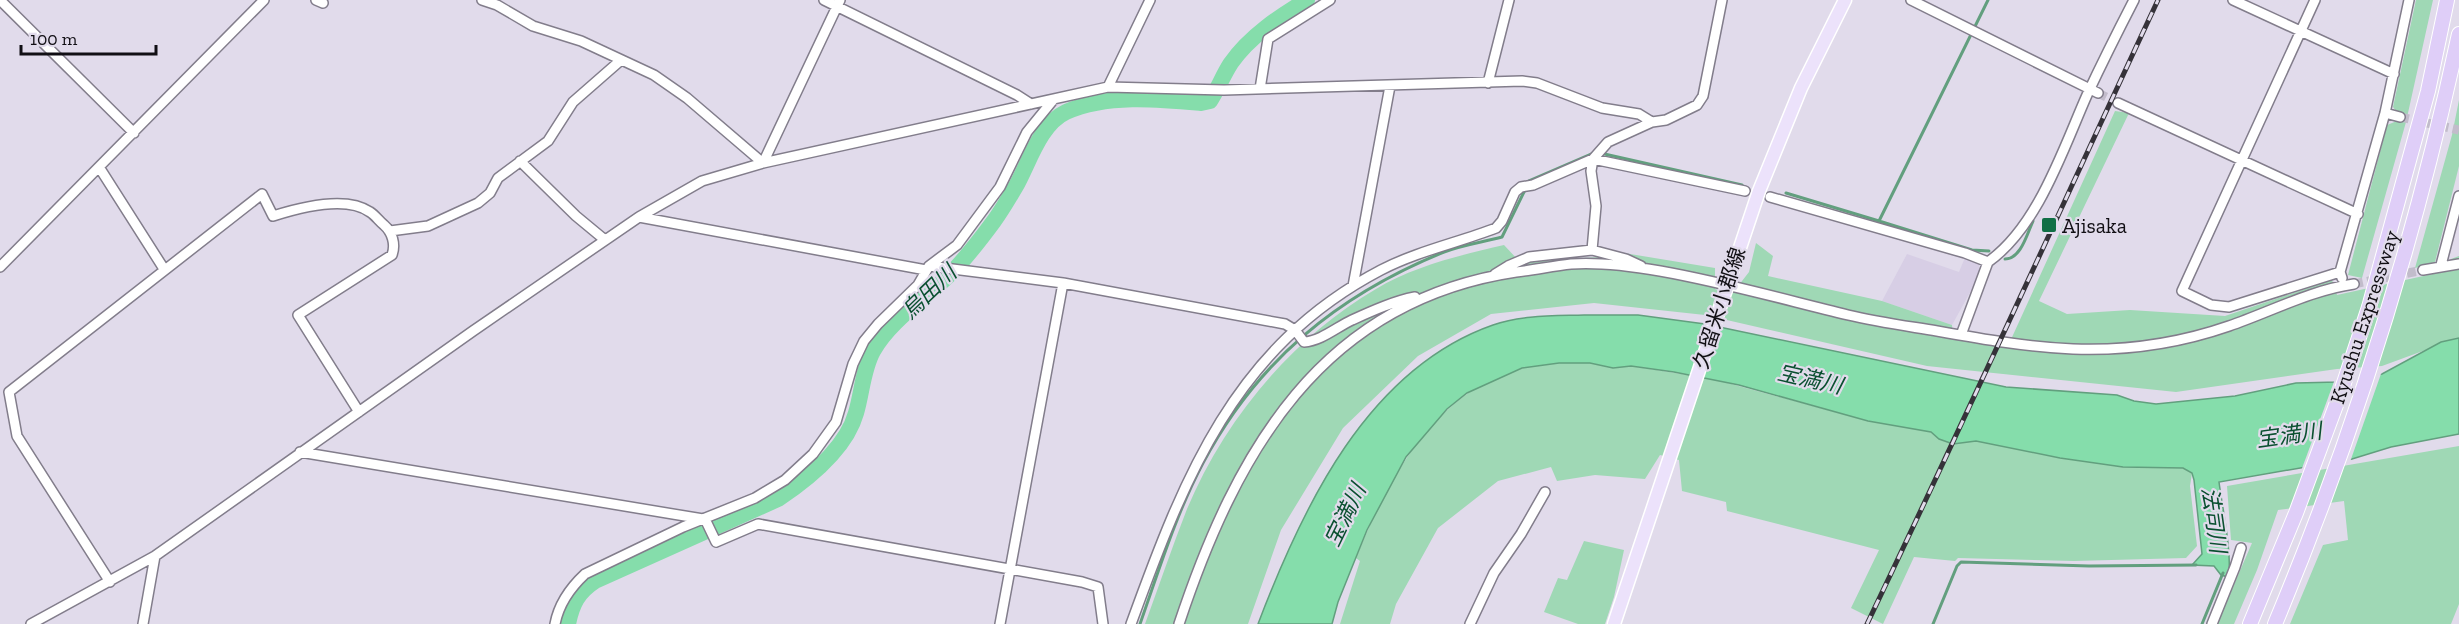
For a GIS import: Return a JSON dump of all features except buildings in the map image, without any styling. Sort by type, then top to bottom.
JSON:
[{"type":"highway","name":"Kyushu Expressway","points":[[2250,624],[2296,513],[2369,307],[2428,92],[2447,0]]},
{"type":"highway","name":"Kyushu Expressway","points":[[2275,624],[2319,512],[2390,308],[2427,171],[2459,34]]},
{"type":"main road","name":"久留米小郡線","points":[[1614,624],[1758,191],[1801,88],[1845,0]]},
{"type":"street","points":[[0,0],[134,133]]},
{"type":"street","points":[[0,267],[264,0]]},
{"type":"street","points":[[482,0],[498,2],[533,26],[581,41],[654,75],[687,98],[763,163]]},
{"type":"street","points":[[824,0],[839,3],[1031,104]]},
{"type":"street","points":[[1108,87],[1150,0]]},
{"type":"street","points":[[1260,89],[1268,39],[1330,0]]},
{"type":"street","points":[[1488,83],[1509,0]]},
{"type":"street","points":[[1131,624],[1159,545],[1197,459],[1245,383],[1295,330],[1353,286],[1409,257],[1496,228],[1515,192],[1521,187],[1533,185],[1593,159],[1608,142],[1652,122],[1666,120],[1697,105],[1703,96],[1722,0]]},
{"type":"street","points":[[1911,0],[2094,90]]},
{"type":"street","points":[[1961,335],[1988,262],[2001,253],[2027,220],[2094,90],[2134,0]]},
{"type":"street","points":[[2233,0],[2394,74]]},
{"type":"street","points":[[2315,0],[2182,291],[2211,305],[2229,307],[2340,272]]},
{"type":"street","points":[[2340,272],[2385,113],[2409,0]]},
{"type":"street","points":[[763,163],[839,3]]},
{"type":"street","points":[[390,231],[428,226],[464,211],[490,193],[498,178],[548,141],[573,102],[621,60]]},
{"type":"street","points":[[32,624],[155,556],[300,452],[639,217],[690,187],[763,163],[1108,87],[1224,90],[1522,81],[1537,83],[1584,103],[1639,114],[1652,122]]},
{"type":"street","points":[[1353,286],[1390,86]]},
{"type":"street","points":[[555,624],[563,601],[572,586],[585,574],[683,527],[706,521],[777,486],[813,454],[836,422],[853,364],[864,341],[918,285],[928,268],[957,245],[1000,186],[1027,132],[1054,99]]},
{"type":"street","points":[[2118,103],[2358,214]]},
{"type":"street","points":[[2385,113],[2400,117]]},
{"type":"street","points":[[1593,159],[1745,191]]},
{"type":"street","points":[[1592,250],[1596,206],[1593,159]]},
{"type":"street","points":[[520,161],[576,216],[605,240]]},
{"type":"street","points":[[99,167],[164,269]]},
{"type":"street","points":[[110,582],[17,436],[5,389],[262,194],[273,216],[324,204],[350,205],[369,210],[390,231],[395,248],[392,255],[298,315],[359,411]]},
{"type":"street","points":[[2441,266],[2459,196]]},
{"type":"street","points":[[1770,197],[1965,252],[1988,262]]},
{"type":"street","points":[[639,217],[928,268],[964,269],[1063,283],[1285,324],[1295,330],[1304,342],[1312,341],[1404,299],[1428,295],[1493,276],[1572,264],[1608,264],[1648,269],[1854,316],[1961,335],[2068,349],[2108,349],[2149,345],[2210,332],[2350,285],[2340,272]]},
{"type":"street","points":[[1493,276],[1508,266],[1529,257],[1592,250],[1626,259],[1648,269]]},
{"type":"street","points":[[2423,270],[2459,264]]},
{"type":"street","points":[[1000,624],[1063,283]]},
{"type":"street","points":[[1179,624],[1234,487],[1252,454],[1280,413],[1312,375],[1348,343],[1387,316],[1428,295]]},
{"type":"street","points":[[300,452],[706,521]]},
{"type":"street","points":[[1470,624],[1494,573],[1521,534],[1545,492]]},
{"type":"street","points":[[706,521],[716,542],[758,524],[1098,587],[1103,624]]},
{"type":"street","points":[[2212,624],[2241,548]]},
{"type":"street","points":[[143,624],[155,556]]},
{"type":"shaded area","points":[[2416,0],[2433,0],[2406,122],[2362,278],[2348,275],[2387,125],[2402,119],[2393,107]]},
{"type":"shaded area","points":[[2459,100],[2459,166],[2435,262],[2415,268],[2452,135]]},
{"type":"shaded area","points":[[2115,111],[2129,113],[2039,301],[2067,314],[2130,310],[2225,316],[2332,280],[2337,295],[2437,273],[2451,259],[2459,256],[2459,338],[2441,342],[2382,366],[2337,369],[2176,392],[1927,366],[1705,315],[1594,303],[1491,314],[1418,356],[1343,428],[1281,530],[1248,624],[1145,624],[1187,509],[1221,444],[1241,413],[1289,357],[1316,332],[1345,309],[1391,281],[1438,262],[1504,245],[1519,261],[1601,257],[1618,252],[1715,268],[1715,289],[1732,294],[1749,272],[1756,243],[1773,256],[1768,276],[1882,301],[1952,325],[1953,338],[2008,346]]},
{"type":"shaded area","points":[[1907,254],[1959,272],[1966,255],[1979,261],[1979,276],[1952,325],[1882,301]]},
{"type":"shaded area","points":[[1559,363],[1590,363],[1613,368],[1631,366],[1713,379],[1868,421],[1931,432],[1939,439],[1953,444],[1976,441],[2060,458],[2123,467],[2183,468],[2192,473],[2190,486],[2197,546],[2186,558],[2074,561],[1958,558],[1955,561],[1914,557],[1883,624],[1851,608],[1879,550],[1727,511],[1726,502],[1682,491],[1679,460],[1660,455],[1645,479],[1595,475],[1557,481],[1551,467],[1498,481],[1438,528],[1396,604],[1390,624],[1340,624],[1360,561],[1356,558],[1368,529],[1399,470],[1418,442],[1440,417],[1464,396],[1492,379],[1523,368]]},
{"type":"shaded area","points":[[2459,446],[2459,604],[2451,624],[2290,624],[2323,545],[2348,540],[2344,501],[2278,510],[2257,570],[2234,624],[2217,624],[2252,543],[2231,540],[2227,486]]},
{"type":"shaded area","points":[[1584,541],[1624,550],[1614,597],[1605,624],[1578,624],[1544,612],[1558,578],[1567,580]]},
{"type":"water","name":"宝満川","points":[[1638,315],[1705,324],[2006,387],[2117,395],[2134,401],[2156,404],[2235,396],[2296,383],[2338,382],[2382,374],[2441,342],[2459,338],[2459,434],[2391,447],[2352,459],[2219,482],[2228,544],[2228,577],[2221,575],[2214,566],[2192,565],[2202,554],[2194,480],[2192,473],[2183,468],[2123,467],[2060,458],[1976,441],[1953,444],[1939,439],[1931,432],[1868,421],[1739,385],[1674,372],[1631,366],[1613,368],[1590,363],[1559,363],[1522,368],[1467,393],[1447,409],[1406,457],[1367,530],[1338,602],[1332,624],[1258,624],[1318,490],[1345,448],[1375,408],[1409,374],[1449,346],[1493,325],[1526,318]]},
{"type":"pier","points":[[2382,371],[2350,462],[2301,471],[2335,379]]},
{"type":"waterway","name":"烏田川","points":[[568,624],[577,599],[595,581],[778,499],[813,472],[835,451],[851,426],[867,365],[880,340],[898,320],[938,286],[966,257],[997,217],[1042,135],[1057,118],[1082,106],[1115,100],[1150,99],[1201,103],[1210,101],[1231,63],[1247,44],[1276,20],[1307,0]]},
{"type":"waterway","points":[[1786,193],[1879,221],[1988,0]]},
{"type":"waterway","points":[[1527,184],[1529,181],[1594,153]]},
{"type":"waterway","points":[[1600,153],[1742,185]]},
{"type":"waterway","points":[[1140,624],[1176,522],[1193,482],[1225,426],[1275,363],[1304,335],[1335,311],[1405,269],[1465,245],[1502,237],[1525,190]]},
{"type":"waterway","points":[[1879,221],[1972,250],[1989,251]]},
{"type":"waterway","points":[[2005,259],[2011,258],[2019,250],[2033,221]]},
{"type":"waterway","points":[[1933,624],[1957,566],[1961,562],[2089,566],[2196,565]]},
{"type":"waterway","name":"法司川","points":[[2202,624],[2223,573]]},
{"type":"tunnel","points":[[2098,93],[2118,103]]},
{"type":"tunnel","points":[[2400,117],[2459,130]]},
{"type":"tunnel","points":[[2354,284],[2423,270]]},
{"type":"railway","points":[[1867,624],[2158,0]]},
{"type":"place","name":"Ajisaka","points":[[2049,225]]}]
